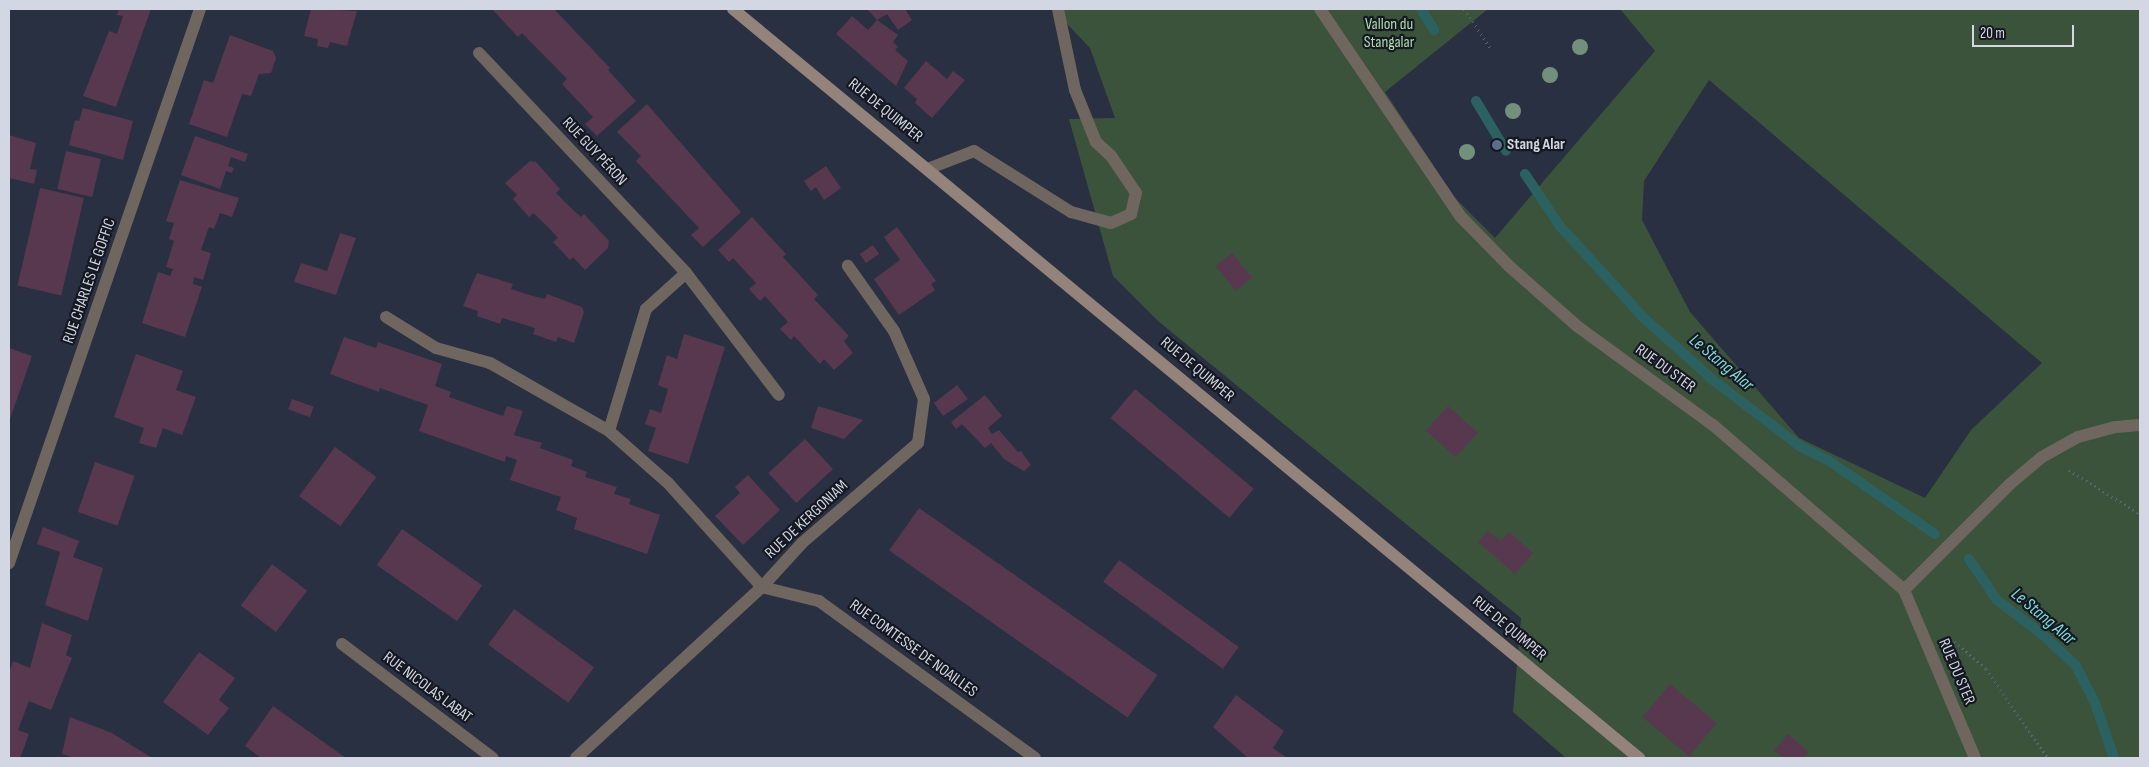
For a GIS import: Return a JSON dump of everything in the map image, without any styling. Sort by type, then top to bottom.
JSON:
[{"type":"main road","name":"RUE DE QUIMPER","points":[[733,9],[930,168],[1639,758]]},
{"type":"street","name":"RUE CHARLES LE GOFFIC","points":[[9,563],[200,9]]},
{"type":"street","points":[[930,168],[974,151],[1071,212],[1110,223],[1131,214],[1136,193],[1111,156],[1096,142],[1075,90],[1058,9]]},
{"type":"street","name":"RUE DU STER","points":[[1320,9],[1461,217],[1510,267],[1577,326],[1713,425],[1904,590],[1975,758]]},
{"type":"street","name":"RUE GUY PÉRON","points":[[479,53],[686,273],[779,395]]},
{"type":"street","name":"RUE DE KERGONIAM","points":[[576,758],[762,587],[802,543],[918,443],[924,399],[894,331],[848,266]]},
{"type":"street","points":[[609,431],[646,309],[686,273]]},
{"type":"street","points":[[386,317],[436,348],[490,363],[609,431],[668,482],[762,587]]},
{"type":"street","points":[[1904,590],[2010,484],[2042,457],[2078,437],[2116,427],[2140,425]]},
{"type":"street","name":"RUE COMTESSE DE NOAILLES","points":[[762,587],[818,600],[1035,758]]},
{"type":"street","name":"RUE NICOLAS LABAT","points":[[342,644],[493,758]]},
{"type":"path","points":[[1464,9],[1490,47]]},
{"type":"path","points":[[2042,457],[2082,476],[2140,514]]},
{"type":"path","points":[[1949,636],[1986,669],[2048,758]]},
{"type":"green space","name":"Vallon du Stangalar","points":[[1053,9],[1488,9],[1385,92],[1455,198],[1495,238],[1655,51],[1620,9],[2140,9],[2140,758],[1566,758],[1513,712],[1521,618],[1158,321],[1113,276],[1069,119],[1115,118],[1090,48]],"holes":[[[1709,80],[2042,363],[1971,430],[1925,498],[1799,438],[1690,312],[1642,220],[1644,181]]]},
{"type":"building","points":[[119,9],[151,9],[116,107],[83,96],[109,31],[117,34],[123,16],[117,15]]},
{"type":"building","points":[[311,9],[357,11],[347,46],[330,42],[328,48],[317,46],[318,39],[304,36]]},
{"type":"building","points":[[492,9],[554,9],[610,68],[608,70],[636,101],[597,136],[585,124],[593,117],[562,84],[567,79],[522,33],[518,37]]},
{"type":"building","points":[[867,9],[905,9],[912,20],[898,30],[887,14],[877,20]]},
{"type":"building","points":[[852,16],[868,30],[877,20],[898,35],[893,42],[898,47],[895,50],[908,61],[896,86],[836,34]]},
{"type":"building","points":[[230,35],[273,51],[276,58],[271,73],[259,74],[251,96],[242,94],[227,137],[189,124],[204,80],[213,83]]},
{"type":"building","points":[[926,61],[947,79],[953,71],[965,80],[932,118],[915,103],[917,99],[904,88]]},
{"type":"building","points":[[647,104],[741,212],[703,247],[691,235],[699,228],[636,161],[641,156],[617,132]]},
{"type":"building","points":[[83,108],[133,121],[123,160],[69,145],[75,120],[79,121]]},
{"type":"building","points":[[9,135],[36,143],[30,169],[37,170],[34,184],[9,178]]},
{"type":"building","points":[[195,136],[248,154],[245,162],[231,157],[228,166],[234,168],[232,173],[226,171],[220,189],[181,175]]},
{"type":"building","points":[[66,151],[101,159],[92,197],[57,189]]},
{"type":"building","points":[[530,161],[536,162],[560,189],[556,193],[581,217],[584,214],[609,241],[608,248],[585,270],[573,257],[570,260],[553,242],[558,238],[547,226],[533,213],[529,217],[513,199],[517,195],[505,183]]},
{"type":"building","points":[[826,166],[841,188],[824,200],[816,187],[811,191],[804,181]]},
{"type":"building","points":[[180,180],[239,198],[232,217],[220,213],[214,229],[209,227],[201,250],[211,253],[203,280],[194,277],[193,284],[202,287],[185,337],[142,323],[158,272],[170,276],[173,269],[166,267],[174,241],[169,239],[174,223],[166,221]]},
{"type":"building","points":[[40,188],[84,198],[61,296],[18,285]]},
{"type":"building","points":[[752,217],[786,254],[783,257],[818,295],[814,299],[849,336],[844,341],[853,353],[834,370],[824,359],[820,364],[794,336],[791,340],[780,329],[788,322],[765,296],[760,301],[749,289],[756,283],[733,258],[729,262],[718,250]]},
{"type":"building","points":[[897,227],[936,281],[931,284],[935,290],[899,315],[874,279],[900,260],[884,237]]},
{"type":"building","points":[[340,233],[356,238],[336,295],[294,282],[301,263],[327,271]]},
{"type":"building","points":[[873,245],[879,254],[866,263],[860,254]]},
{"type":"building","points":[[1232,253],[1252,278],[1236,291],[1216,266]]},
{"type":"building","points":[[477,273],[513,284],[511,289],[529,295],[545,299],[547,294],[582,307],[584,312],[574,343],[558,337],[556,342],[533,334],[535,328],[502,318],[500,324],[477,316],[478,311],[463,306]]},
{"type":"building","points":[[684,334],[725,347],[688,464],[648,451],[656,428],[645,424],[650,409],[661,413],[668,389],[658,385],[667,355],[677,359]]},
{"type":"building","points":[[344,337],[376,348],[378,342],[442,364],[435,386],[451,392],[449,397],[503,416],[507,406],[523,411],[514,435],[542,443],[540,448],[573,460],[571,466],[587,472],[585,477],[617,487],[614,494],[631,499],[629,504],[660,515],[647,554],[574,529],[577,518],[556,510],[561,497],[510,480],[517,460],[506,456],[505,462],[419,431],[428,405],[380,388],[379,392],[330,374]]},
{"type":"building","points":[[9,348],[32,356],[9,422]]},
{"type":"building","points":[[136,354],[183,371],[176,390],[196,397],[182,435],[163,428],[156,448],[139,443],[144,428],[114,417]]},
{"type":"building","points":[[957,385],[968,399],[943,416],[934,403]]},
{"type":"building","points":[[1135,389],[1254,489],[1229,518],[1111,418]]},
{"type":"building","points":[[985,395],[1002,416],[988,428],[992,434],[999,430],[1018,452],[1021,451],[1031,465],[1024,471],[1004,459],[991,443],[985,448],[962,424],[956,429],[951,422]]},
{"type":"building","points":[[292,399],[314,407],[310,417],[288,409]]},
{"type":"building","points":[[818,406],[863,420],[844,439],[811,428]]},
{"type":"building","points":[[1448,406],[1478,433],[1456,457],[1426,431]]},
{"type":"building","points":[[805,439],[833,469],[796,503],[768,473]]},
{"type":"building","points":[[335,447],[376,477],[340,526],[299,496]]},
{"type":"building","points":[[95,462],[135,476],[117,526],[78,512]]},
{"type":"building","points":[[748,475],[780,510],[743,545],[715,516],[740,493],[735,487]]},
{"type":"building","points":[[919,508],[1157,675],[1128,718],[889,551]]},
{"type":"building","points":[[43,527],[79,541],[73,557],[103,568],[88,621],[45,605],[60,552],[37,544]]},
{"type":"building","points":[[402,529],[482,585],[457,621],[377,565]]},
{"type":"building","points":[[1488,531],[1501,541],[1509,532],[1533,553],[1515,574],[1478,542]]},
{"type":"building","points":[[1119,560],[1239,647],[1223,669],[1103,582]]},
{"type":"building","points":[[272,564],[307,590],[276,632],[241,606]]},
{"type":"building","points":[[514,609],[594,667],[568,703],[488,645]]},
{"type":"building","points":[[42,623],[72,635],[66,655],[72,658],[51,710],[29,701],[18,730],[29,734],[20,758],[9,758],[9,673],[13,661],[30,668]]},
{"type":"building","points":[[199,652],[235,678],[219,700],[229,708],[208,735],[163,702]]},
{"type":"building","points":[[1670,684],[1717,723],[1689,756],[1642,717]]},
{"type":"building","points":[[1236,695],[1284,731],[1273,748],[1287,758],[1248,758],[1213,727]]},
{"type":"building","points":[[273,706],[346,758],[261,758],[245,746]]},
{"type":"building","points":[[70,717],[112,733],[152,758],[75,758],[62,754]]},
{"type":"building","points":[[1788,734],[1809,752],[1803,758],[1784,758],[1774,751]]},
{"type":"waterway","name":"Le Stang Alar","points":[[1421,9],[1434,30]]},
{"type":"waterway","name":"Le Stang Alar","points":[[1476,101],[1506,151]]},
{"type":"waterway","name":"Le Stang Alar","points":[[1525,174],[1560,226],[1645,319],[1713,380],[1801,447],[1828,460],[1935,534]]},
{"type":"waterway","name":"Le Stang Alar","points":[[1969,559],[1997,600],[2042,634],[2076,666],[2095,703],[2114,758]]},
{"type":"place","name":"Stang Alar","points":[[1497,145]]}]
